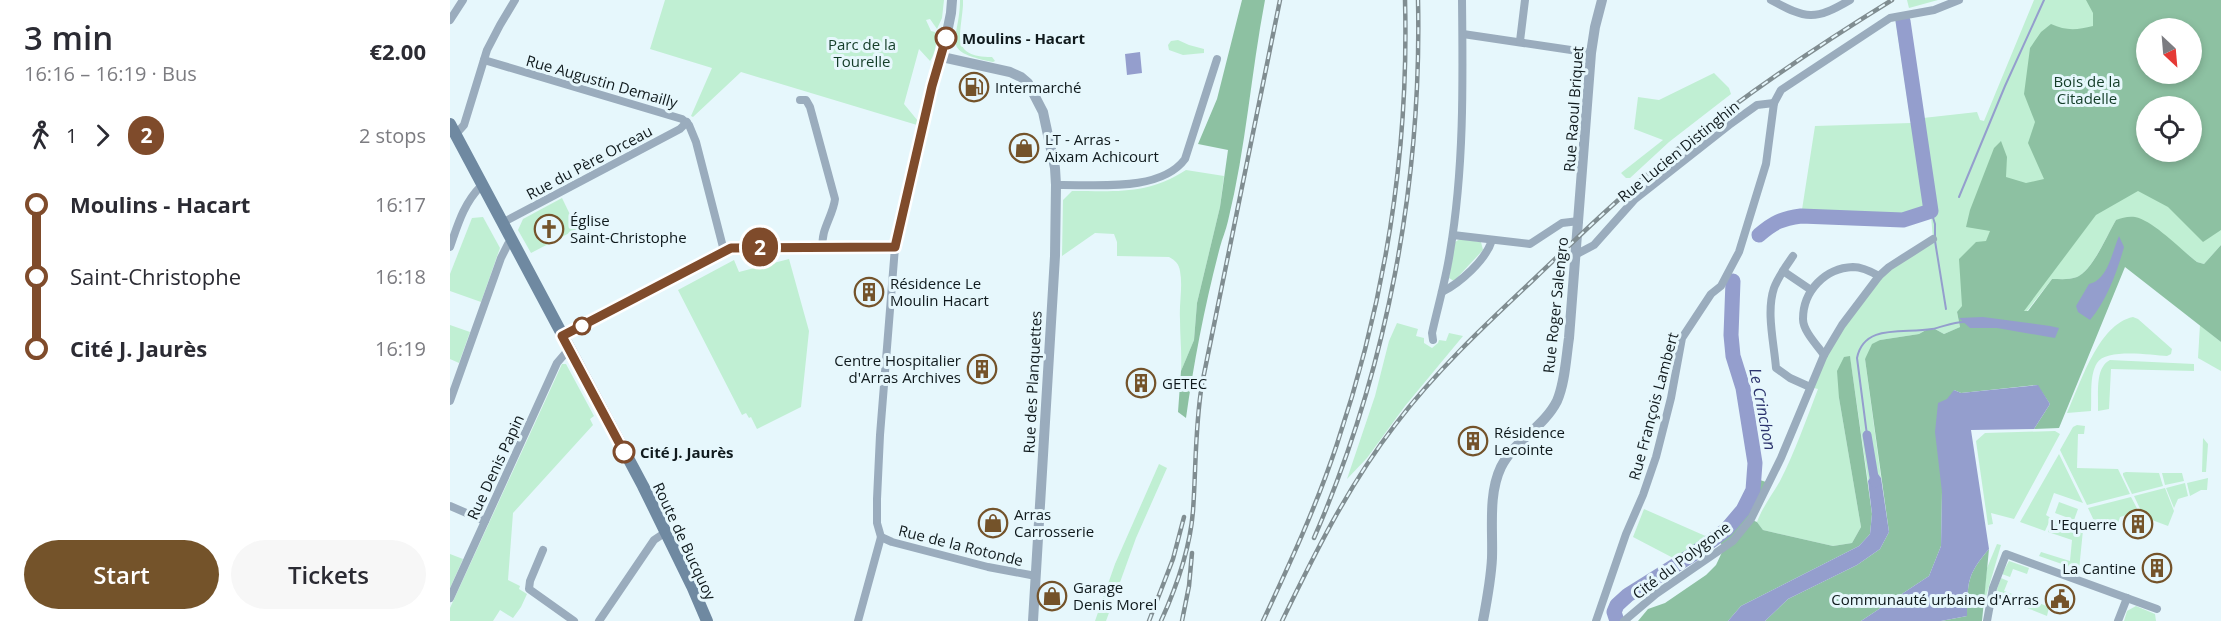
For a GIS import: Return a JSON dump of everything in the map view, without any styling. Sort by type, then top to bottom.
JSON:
[{"type":"main road","name":"Route de Bucquoy","points":[[452,129],[666,532],[707,621]]},
{"type":"street","points":[[450,20],[463,0]]},
{"type":"street","points":[[452,129],[464,125],[484,60],[493,38],[515,0]]},
{"type":"street","points":[[858,621],[881,537],[877,523],[879,446],[895,247],[932,86],[942,57],[952,0]]},
{"type":"street","points":[[1433,340],[1431,333],[1453,235],[1461,157],[1462,0]]},
{"type":"street","points":[[1520,41],[1525,0]]},
{"type":"street","name":"Rue Raoul Briquet","points":[[1579,220],[1591,53],[1602,0]]},
{"type":"street","points":[[1772,0],[1798,14],[1818,15],[1850,0]]},
{"type":"street","name":"Rue Lucien Distinghin","points":[[1575,255],[1594,245],[1635,199],[1757,105],[1774,103],[1781,90],[1890,18],[1934,10],[1959,0]]},
{"type":"street","points":[[1463,34],[1591,53]]},
{"type":"street","name":"Rue des Planquettes","points":[[942,57],[1010,72],[1021,77],[1032,89],[1043,112],[1050,146],[1056,185],[1055,256],[1033,621]]},
{"type":"street","points":[[1056,185],[1138,182],[1158,178],[1171,172],[1185,159],[1217,59]]},
{"type":"street","name":"Rue Augustin Demailly","points":[[484,60],[671,114],[687,122],[696,142],[724,251]]},
{"type":"street","points":[[800,100],[806,100],[810,106],[835,200],[834,209],[824,233],[823,247]]},
{"type":"street","name":"Rue François Lambert","points":[[1596,621],[1656,457],[1671,398],[1682,338],[1712,294],[1721,286],[1739,252],[1766,164],[1774,103]]},
{"type":"street","name":"Rue du Père Orceau","points":[[502,223],[680,129],[687,122]]},
{"type":"street","points":[[450,247],[465,208],[472,195],[482,186]]},
{"type":"street","points":[[1453,235],[1530,244],[1562,223],[1579,220]]},
{"type":"street","name":"Rue Roger Salengro","points":[[1483,621],[1492,561],[1496,484],[1501,467],[1556,402],[1563,376],[1569,338],[1579,220]]},
{"type":"street","name":"Cité du Polygone","points":[[1624,621],[1656,594],[1733,541],[1751,519],[1781,458],[1824,355],[1842,325],[1879,276],[1933,239]]},
{"type":"street","points":[[1442,292],[1457,285],[1489,249],[1492,240]]},
{"type":"street","points":[[450,400],[501,258],[511,241]]},
{"type":"street","points":[[562,336],[724,251],[745,247],[895,247]]},
{"type":"street","points":[[1792,256],[1773,290],[1771,304],[1776,368],[1790,378],[1810,387]]},
{"type":"street","points":[[1824,355],[1803,321],[1811,290],[1819,281],[1841,269],[1855,267],[1879,276]]},
{"type":"street","points":[[1783,271],[1811,290]]},
{"type":"street","name":"Rue Denis Papin","points":[[450,598],[557,363],[569,349]]},
{"type":"street","points":[[450,506],[485,521]]},
{"type":"street","points":[[599,621],[654,540],[666,532]]},
{"type":"street","name":"Rue de la Rotonde","points":[[881,537],[988,567],[1036,576]]},
{"type":"street","points":[[543,550],[529,589],[574,621]]},
{"type":"street","points":[[1987,621],[1993,588],[2006,554],[2157,609]]},
{"type":"street","points":[[2118,621],[2127,598]]},
{"type":"green space","name":"Parc de la Tourelle","points":[[665,0],[944,0],[942,18],[937,29],[930,19],[926,20],[931,31],[936,35],[933,55],[930,61],[919,49],[904,104],[918,121],[917,125],[741,72],[693,117],[691,116],[712,68],[650,49]]},
{"type":"green space","points":[[960,0],[963,0],[960,35],[964,48],[969,53],[992,57],[995,61],[976,58],[958,48],[956,35]]},
{"type":"green space","points":[[1242,0],[1265,0],[1234,194],[1205,311],[1186,418],[1178,412],[1181,371],[1194,340],[1197,303],[1220,207],[1228,150],[1198,144],[1217,99]]},
{"type":"green space","points":[[1907,0],[1938,0],[1909,8]]},
{"type":"green space","points":[[2034,0],[2221,0],[2221,245],[2204,264],[2197,262],[2151,225],[2116,220],[2088,268],[2071,279],[2052,279],[2027,311],[1957,312],[1960,327],[1944,334],[1935,329],[1880,340],[1865,359],[1881,478],[1875,470],[1868,481],[1850,357],[1839,398],[1861,527],[1852,543],[1833,546],[1763,530],[1757,522],[1791,459],[1818,389],[1810,387],[1824,355],[1879,276],[1933,239],[1931,216],[1903,223],[1881,224],[1800,219],[1777,223],[1760,237],[1758,234],[1774,222],[1801,216],[1815,126],[1911,123],[1895,17],[1899,16],[1914,119],[1977,112],[1980,120],[1984,121]]},
{"type":"green space","name":"Bois de la Citadelle","points":[[2086,0],[2221,0],[2221,230],[2203,242],[2168,207],[2138,191],[2096,215],[2024,311],[2028,311],[2052,279],[2071,279],[2083,273],[2099,252],[2116,220],[2135,217],[2159,230],[2197,262],[2204,264],[2221,245],[2221,342],[2125,267],[2059,428],[2034,429],[2050,404],[2037,385],[1961,393],[1954,390],[1942,492],[1941,546],[1929,576],[1861,621],[1765,621],[1788,599],[1857,565],[1880,549],[1889,532],[1865,359],[1872,344],[1880,340],[1935,329],[1944,334],[1960,327],[1957,312],[1962,306],[1959,259],[1976,242],[1986,241],[1990,231],[1966,227],[1970,210],[1994,148],[2001,141],[2007,157],[2006,177],[2026,183],[2044,179],[2028,143],[2035,122],[2024,94],[2030,48],[2041,32],[2051,24],[2072,29],[2093,26],[2093,13]]},
{"type":"green space","points":[[1178,40],[1204,49],[1204,53],[1183,55],[1169,50],[1168,45],[1171,41]]},
{"type":"green space","points":[[1714,73],[1729,88],[1731,94],[1669,142],[1630,178],[1626,178],[1621,173],[1663,140],[1634,129],[1638,97],[1659,100]]},
{"type":"green space","points":[[1186,170],[1224,176],[1220,207],[1197,303],[1194,340],[1181,371],[1181,283],[1178,264],[1169,257],[1117,256],[1117,242],[1114,234],[1095,233],[1062,256],[1063,200],[1072,191],[1117,191],[1145,188]]},
{"type":"green space","points":[[562,198],[577,229],[531,253],[518,230],[523,219]]},
{"type":"green space","points":[[483,217],[500,248],[481,302],[450,291],[450,274],[472,218]]},
{"type":"green space","points":[[1460,239],[1481,242],[1483,250],[1454,281],[1449,278],[1455,242]]},
{"type":"green space","points":[[789,259],[809,331],[801,407],[757,429],[751,417],[749,418],[746,413],[742,415],[678,290],[734,260],[739,272]]},
{"type":"green space","points":[[1734,280],[1733,352],[1745,383],[1751,408],[1757,468],[1755,493],[1742,521],[1731,532],[1622,607],[1619,613],[1623,620],[1612,621],[1609,613],[1610,602],[1677,560],[1633,537],[1644,509],[1710,538],[1742,508],[1751,491],[1753,465],[1745,405],[1731,354],[1729,282]]},
{"type":"green space","points":[[2133,317],[2172,349],[2171,354],[2167,356],[2119,354],[2102,358],[2094,368],[2091,411],[2067,413],[2084,372],[2100,343],[2121,322]]},
{"type":"green space","points":[[1397,323],[1418,329],[1416,336],[1424,338],[1424,343],[1432,348],[1439,340],[1446,341],[1449,333],[1463,336],[1405,406],[1367,458],[1347,479],[1375,396],[1389,341]]},
{"type":"green space","points":[[450,325],[470,332],[459,363],[450,359]]},
{"type":"green space","points":[[2200,325],[2221,342],[2221,371],[2198,358]]},
{"type":"green space","points":[[1850,356],[1872,514],[1870,534],[1859,546],[1741,606],[1728,621],[1638,621],[1648,609],[1665,603],[1706,575],[1716,565],[1724,548],[1719,541],[1742,521],[1755,493],[1757,479],[1769,483],[1752,520],[1757,522],[1763,530],[1833,546],[1852,543],[1861,527],[1839,398],[1837,371],[1844,357]]},
{"type":"green space","points":[[2110,360],[2194,364],[2194,371],[2111,369],[2109,409],[2098,411],[2099,376],[2105,364]]},
{"type":"green space","points":[[562,364],[566,364],[594,416],[590,419],[593,425],[513,513],[508,580],[520,586],[519,589],[527,594],[513,618],[500,610],[493,621],[450,621],[450,608]]},
{"type":"green space","points":[[2085,426],[2084,434],[2078,434],[2077,468],[2118,469],[2130,494],[2087,505],[2060,450],[2073,427]]},
{"type":"green space","points":[[2055,431],[2060,434],[2014,519],[1991,513],[1993,524],[1988,525],[1976,441],[1985,433]]},
{"type":"green space","points":[[2203,438],[2208,444],[2206,472],[2202,472]]},
{"type":"green space","points":[[2059,454],[2083,503],[2054,493],[2046,515],[2051,518],[2045,531],[2020,522]]},
{"type":"green space","points":[[1159,464],[1167,468],[1136,538],[1106,621],[1095,621],[1115,564]]},
{"type":"green space","points":[[2126,472],[2159,473],[2163,486],[2132,494],[2123,475]]},
{"type":"green space","points":[[2162,473],[2182,473],[2184,481],[2165,485]]},
{"type":"green space","points":[[2208,478],[2207,490],[2201,490],[2190,496],[2187,483]]},
{"type":"green space","points":[[2185,483],[2188,496],[2178,499],[2174,508],[2166,488]]},
{"type":"green space","points":[[2165,488],[2174,511],[2168,526],[2144,517],[2134,496]]},
{"type":"green space","points":[[2131,497],[2141,516],[2133,513],[2120,517],[2115,532],[2096,525],[2088,508]]},
{"type":"green space","points":[[2059,502],[2078,509],[2074,520],[2055,513]]},
{"type":"green space","points":[[2053,519],[2083,530],[2079,570],[2039,556],[2041,552],[2070,561],[2072,540],[2048,532]]},
{"type":"green space","points":[[1997,544],[2001,545],[1983,607],[1987,568]]},
{"type":"green space","points":[[1989,549],[1982,621],[1941,621],[1967,616],[1972,573]]},
{"type":"green space","points":[[450,554],[463,559],[450,588]]},
{"type":"green space","points":[[2009,561],[2029,568],[2027,574],[2013,569],[2010,577],[2002,574]]},
{"type":"green space","points":[[2001,578],[2008,581],[2004,591],[2015,595],[2016,604],[1999,597],[1997,589]]},
{"type":"green space","points":[[2021,596],[2049,607],[2047,616],[2022,606]]},
{"type":"green space","points":[[2136,606],[2155,614],[2156,621],[2124,621],[2127,611]]},
{"type":"water","points":[[1140,52],[1142,73],[1127,75],[1125,54]]},
{"type":"water","points":[[2119,236],[2124,247],[2118,266],[2106,295],[2090,320],[2078,312],[2076,306],[2089,284],[2101,277],[2105,271]]},
{"type":"water","points":[[1983,317],[2059,328],[2055,338],[1997,328],[1970,328],[1959,318]]},
{"type":"water","points":[[2038,385],[2050,404],[2034,429],[1971,430],[1989,549],[1972,573],[1967,616],[1941,621],[1861,621],[1929,576],[1941,546],[1942,492],[1935,432],[1938,403],[1947,399],[1954,390],[1961,393]]},
{"type":"water","points":[[1875,470],[1881,478],[1889,532],[1880,549],[1857,565],[1788,599],[1765,621],[1728,621],[1741,606],[1859,546],[1870,534],[1872,514],[1868,481]]},
{"type":"waterway","points":[[1959,197],[2044,0]]},
{"type":"waterway","name":"Le Crinchon","points":[[1759,235],[1778,222],[1801,216],[1903,220],[1931,211],[1903,21]]},
{"type":"waterway","points":[[1931,211],[1935,224],[1935,241],[1946,309]]},
{"type":"waterway","name":"Le Crinchon","points":[[1617,621],[1614,612],[1617,605],[1628,595],[1692,555],[1726,530],[1743,510],[1753,490],[1755,463],[1743,388],[1733,356],[1731,335],[1733,281]]},
{"type":"waterway","points":[[1867,435],[1857,358],[1861,347],[1868,339],[1887,332],[1932,329],[1964,322]]},
{"type":"waterway","points":[[1867,435],[1875,483]]},
{"type":"railway","points":[[1161,621],[1177,581],[1189,539],[1202,384],[1280,0]]},
{"type":"railway","points":[[1263,621],[1303,534],[1337,444],[1354,390],[1381,280],[1391,225],[1403,113],[1405,0]]},
{"type":"railway","points":[[1314,538],[1340,474],[1362,409],[1395,274],[1414,137],[1418,68],[1418,0]]},
{"type":"railway","points":[[1282,621],[1320,545],[1362,472],[1410,405],[1460,350],[1604,213],[1680,147],[1784,70],[1892,0]]},
{"type":"railway","points":[[1149,621],[1173,559],[1184,517]]},
{"type":"railway","points":[[1182,621],[1189,586],[1192,553]]},
{"type":"bus line","name":"2","points":[[624,452],[562,336],[731,248],[895,247],[932,86],[946,38]]},
{"type":"place","name":"Moulins - Hacart","points":[[946,38]]},
{"type":"place","name":"Intermarché","points":[[974,87]]},
{"type":"place","name":"LT - Arras - Aixam Achicourt","points":[[1024,148]]},
{"type":"place","name":"Église Saint-Christophe","points":[[549,229]]},
{"type":"place","name":"Résidence Le Moulin Hacart","points":[[869,292]]},
{"type":"place","name":"Centre Hospitalier d'Arras Archives","points":[[982,369]]},
{"type":"place","name":"GETEC","points":[[1141,383]]},
{"type":"place","name":"Résidence Lecointe","points":[[1473,441]]},
{"type":"place","name":"Cité J. Jaurès","points":[[624,452]]},
{"type":"place","name":"Arras Carrosserie","points":[[993,523]]},
{"type":"place","name":"L'Equerre","points":[[2138,524]]},
{"type":"place","name":"La Cantine","points":[[2157,568]]},
{"type":"place","name":"Garage Denis Morel","points":[[1052,596]]},
{"type":"place","name":"Communauté urbaine d'Arras","points":[[2060,599]]}]
